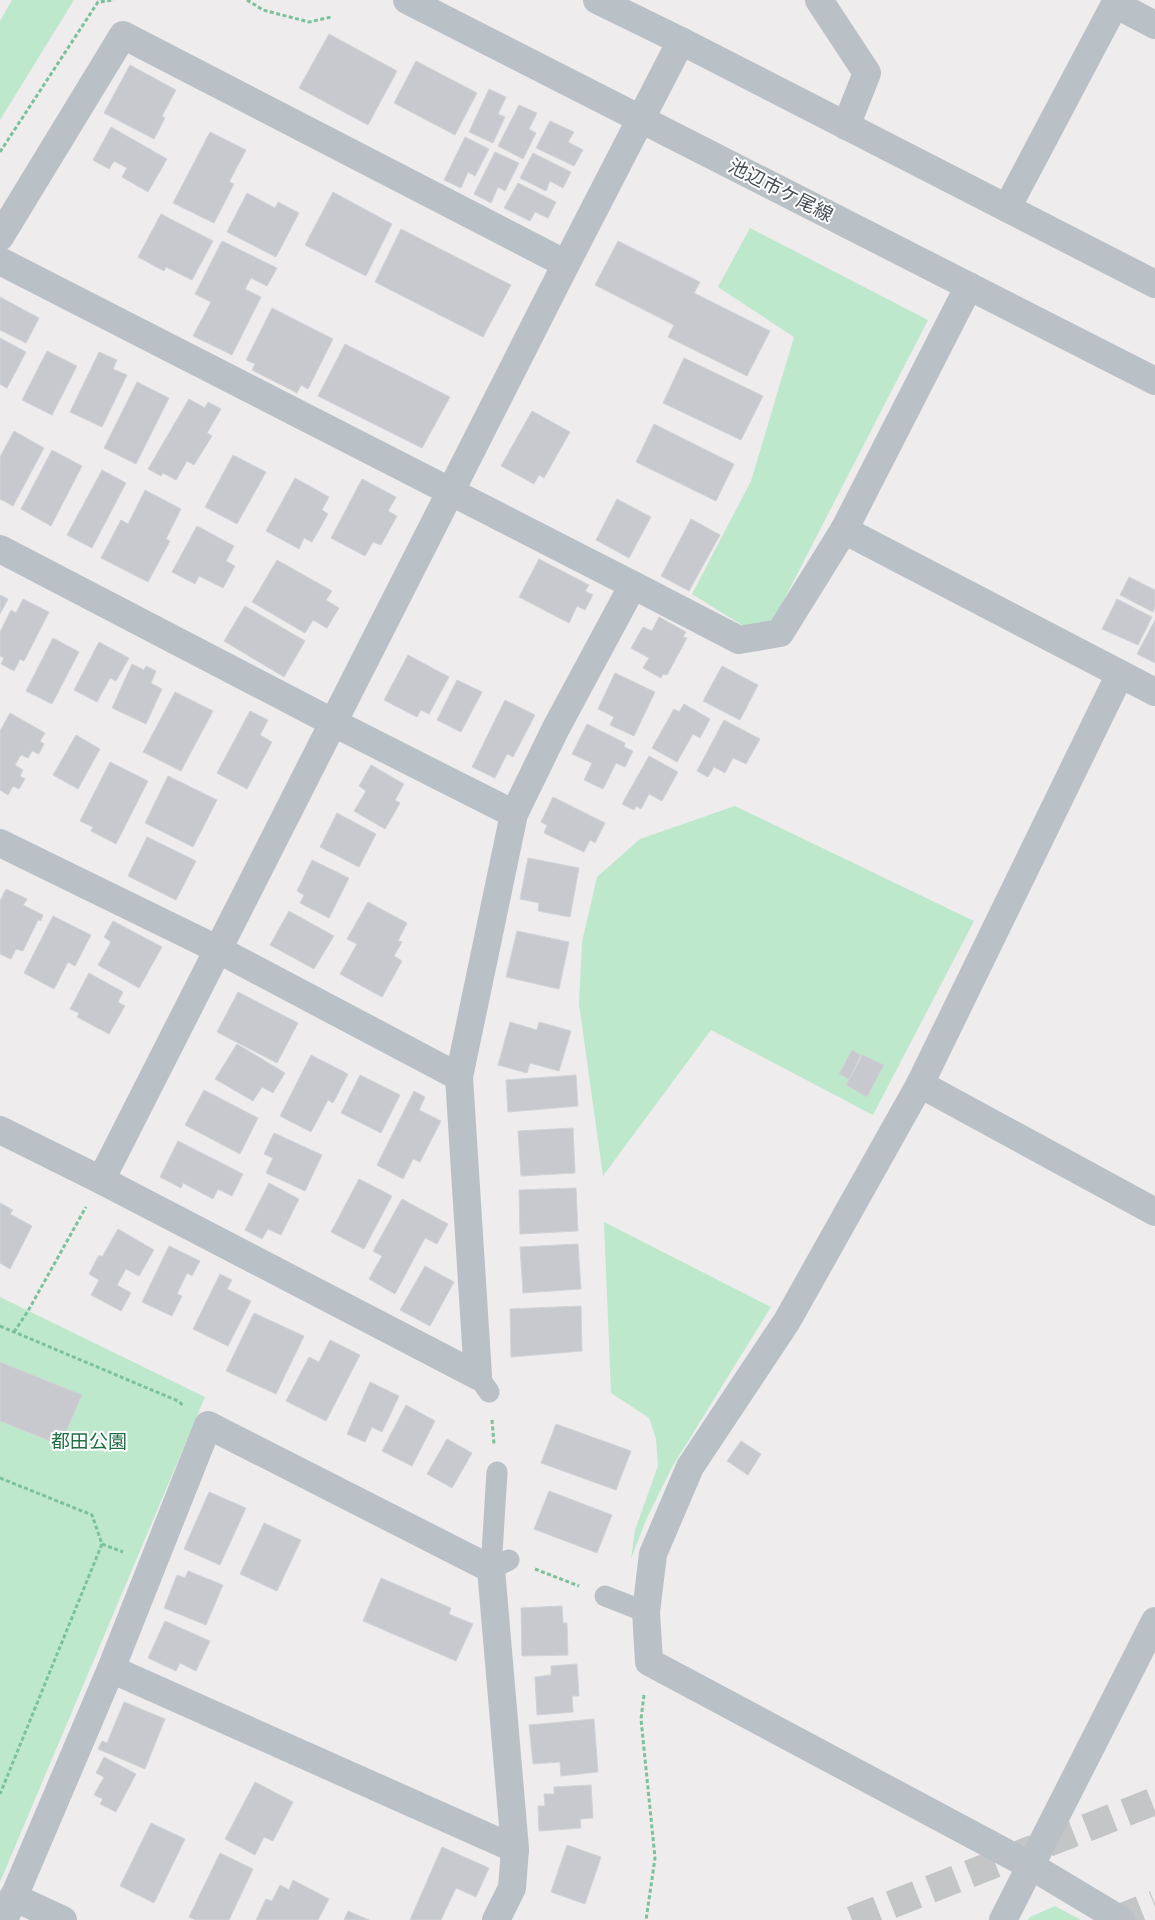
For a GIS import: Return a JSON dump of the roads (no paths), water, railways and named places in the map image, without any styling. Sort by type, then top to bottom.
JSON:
[{"type":"street","name":"池辺市ケ尾線","points":[[407,0],[1155,381]]},
{"type":"street","points":[[597,0],[681,41],[1155,284]]},
{"type":"street","points":[[820,0],[867,73],[846,126]]},
{"type":"street","points":[[1007,208],[1115,4],[1155,25]]},
{"type":"street","points":[[0,237],[123,35],[566,264]]},
{"type":"street","points":[[102,1180],[681,41]]},
{"type":"street","points":[[0,261],[739,640],[780,633],[844,530],[969,286]]},
{"type":"street","points":[[844,530],[1155,692]]},
{"type":"street","points":[[0,549],[334,723],[514,814]]},
{"type":"street","points":[[0,1130],[102,1180],[483,1384],[459,1077],[514,814],[556,728],[633,585]]},
{"type":"street","points":[[1120,674],[920,1084],[787,1321],[690,1467],[653,1554],[646,1612],[649,1662],[1031,1866],[1121,1920]]},
{"type":"street","points":[[0,843],[219,950],[459,1077]]},
{"type":"street","points":[[920,1084],[1155,1212]]},
{"type":"street","points":[[63,1920],[9,1909],[111,1669],[208,1425],[500,1564],[515,1849],[512,1888],[496,1920]]},
{"type":"street","points":[[1003,1920],[1155,1621]]},
{"type":"street","points":[[111,1669],[515,1849]]},
{"type":"lane","points":[[496,1472],[500,1564]]},
{"type":"lane","points":[[605,1596],[646,1612]]},
{"type":"tunnel","points":[[852,1920],[1155,1801]]},
{"type":"tunnel","points":[[1115,1920],[1155,1904]]},
{"type":"park label","name":"都田公園","points":[[89,1441]]}]
